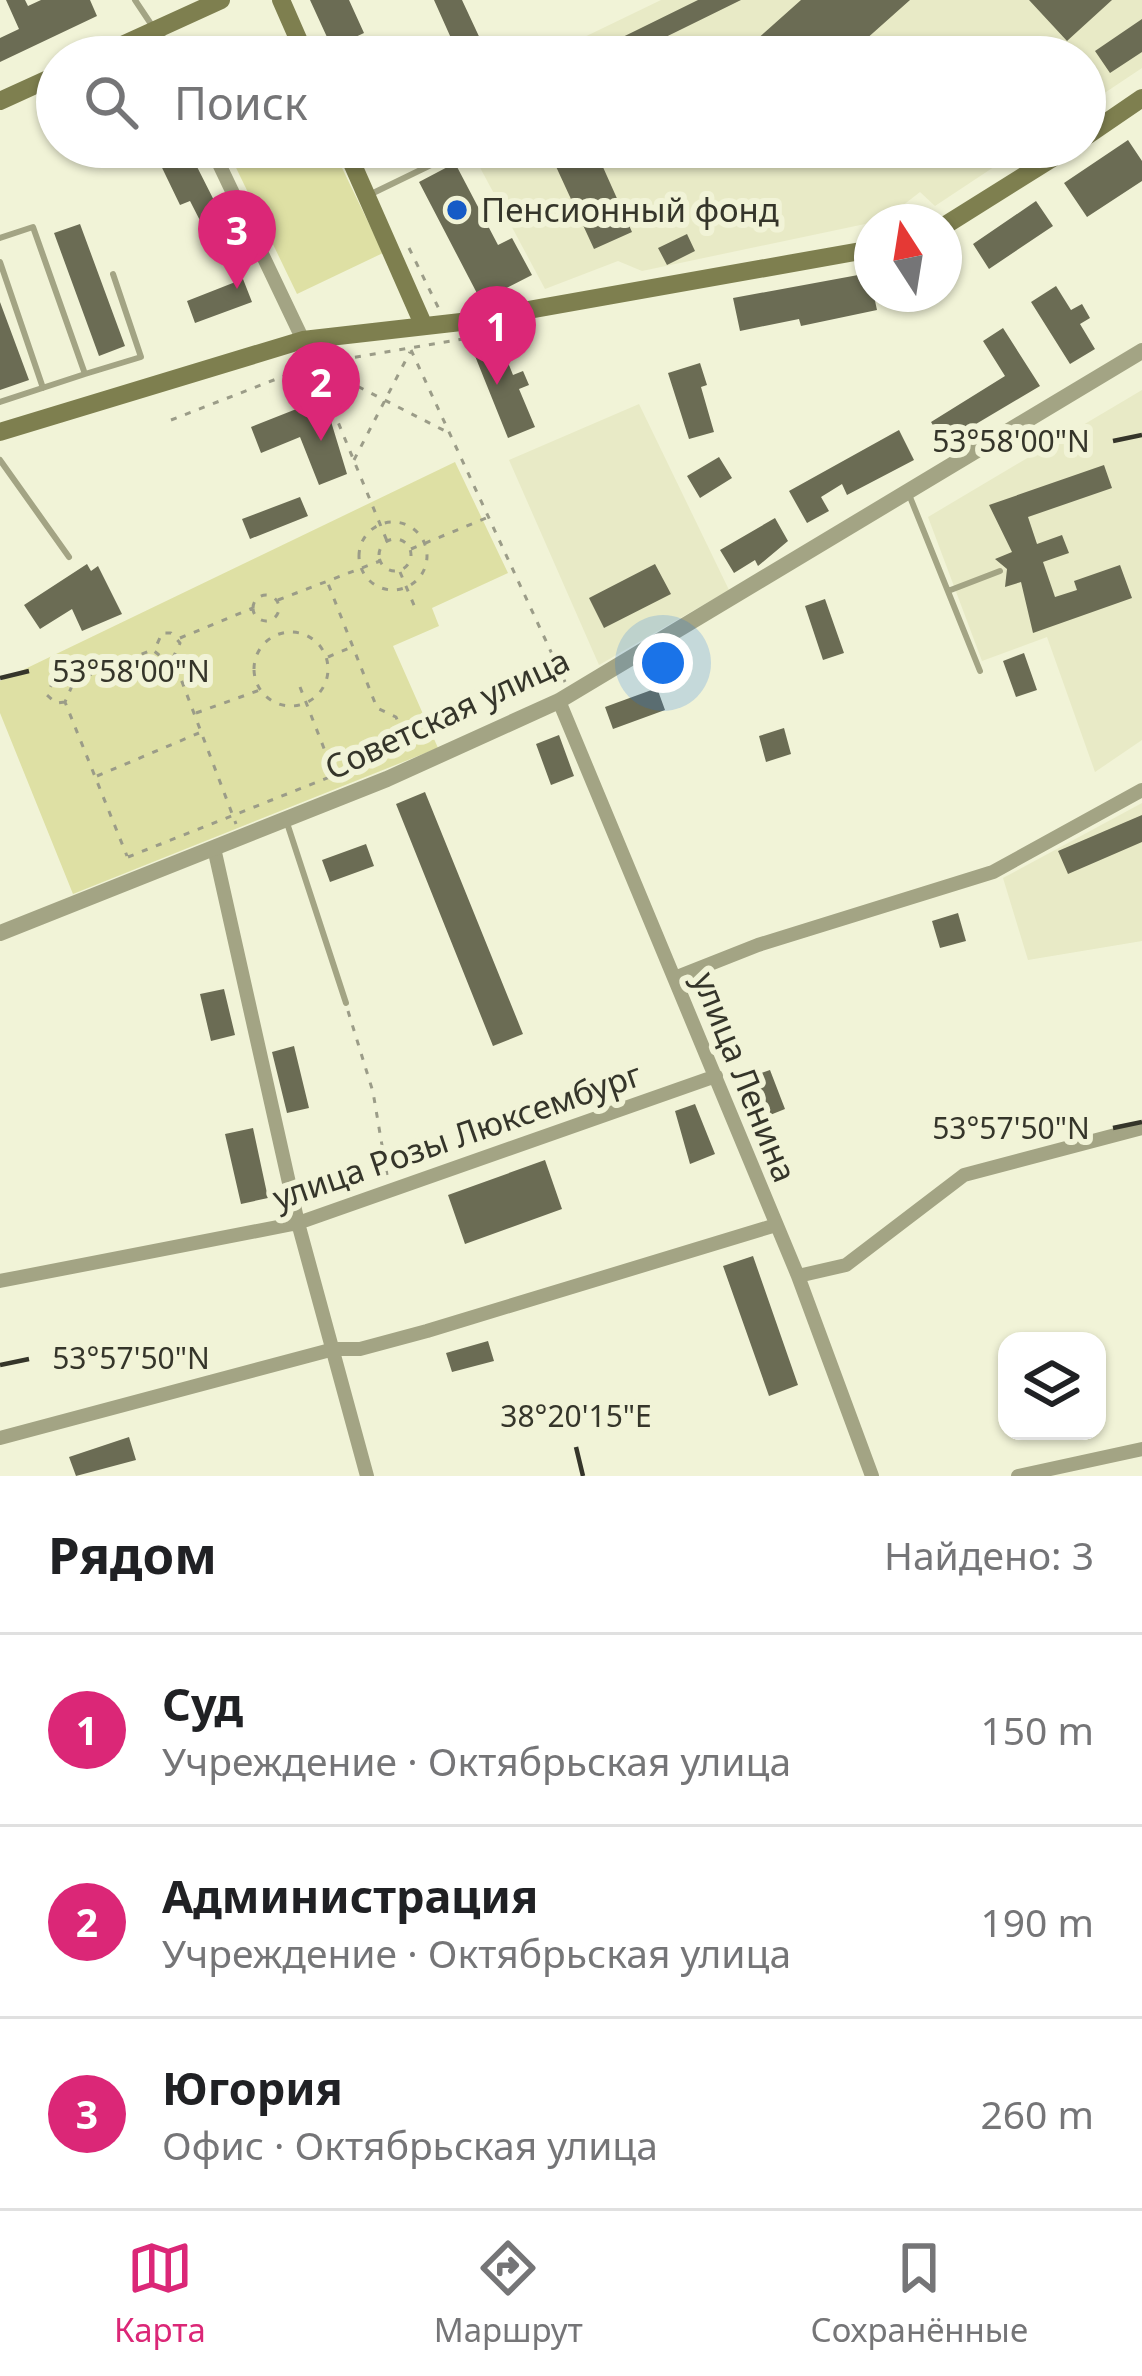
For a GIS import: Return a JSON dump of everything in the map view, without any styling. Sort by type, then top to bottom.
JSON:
[{"type":"main road","points":[[142,36],[221,0]]},
{"type":"main road","points":[[281,0],[297,36]]},
{"type":"main road","points":[[0,101],[36,85]]},
{"type":"main road","points":[[1106,123],[1142,100]]},
{"type":"main road","points":[[355,168],[423,324]]},
{"type":"main road","points":[[962,215],[1037,168]]},
{"type":"main road","points":[[0,432],[303,340],[461,322],[854,252]]},
{"type":"street","points":[[155,30],[158,36]]},
{"type":"street","points":[[221,168],[303,340]]},
{"type":"street","name":"Советская улица","points":[[0,933],[285,820],[565,698],[1142,351]]},
{"type":"street","name":"улица Ленина","points":[[565,698],[798,1276],[872,1476]]},
{"type":"street","points":[[676,977],[758,945],[993,872],[1142,790]]},
{"type":"street","points":[[214,848],[298,1222],[367,1476]]},
{"type":"street","name":"улица Розы Люксембург","points":[[0,1281],[298,1222],[716,1076]]},
{"type":"street","points":[[798,1276],[846,1265],[964,1175],[1142,1128]]},
{"type":"street","points":[[0,1438],[334,1349],[360,1348],[427,1331],[776,1226]]},
{"type":"street","points":[[1018,1476],[1142,1449]]},
{"type":"lane","points":[[135,0],[155,30]]},
{"type":"lane","points":[[367,196],[425,168]]},
{"type":"lane","points":[[0,238],[33,227],[85,374]]},
{"type":"lane","points":[[0,262],[43,388]]},
{"type":"lane","points":[[0,402],[141,357],[113,274]]},
{"type":"lane","points":[[0,460],[69,557]]},
{"type":"lane","points":[[908,494],[980,671]]},
{"type":"lane","points":[[948,591],[1000,571]]},
{"type":"lane","points":[[285,820],[346,1003]]},
{"type":"path","points":[[171,420],[315,364],[468,338],[461,322],[437,308],[409,249]]},
{"type":"path","points":[[303,340],[387,541],[380,561]]},
{"type":"path","points":[[354,460],[411,350]]},
{"type":"path","points":[[411,350],[489,517],[565,698]]},
{"type":"path","points":[[315,364],[450,434]]},
{"type":"path","points":[[410,550],[489,517]]},
{"type":"path","points":[[380,524],[406,524],[425,544],[424,569],[406,587],[380,587],[361,568],[361,542],[380,524]]},
{"type":"path","points":[[387,541],[398,539],[410,550]]},
{"type":"path","points":[[400,570],[408,564],[410,550]]},
{"type":"path","points":[[70,682],[154,649],[162,633],[178,638],[253,608],[262,595],[278,600],[380,561],[400,570],[416,610]]},
{"type":"path","points":[[65,702],[128,857],[408,746],[396,717],[377,708],[327,581]]},
{"type":"path","points":[[253,608],[260,619],[272,620],[280,609],[278,600]]},
{"type":"path","points":[[306,635],[326,658],[322,690],[306,703],[276,704],[260,690],[254,666],[270,638],[306,635]]},
{"type":"path","points":[[173,658],[180,647],[178,638]]},
{"type":"path","points":[[326,658],[353,647]]},
{"type":"path","points":[[154,649],[160,657],[173,658]]},
{"type":"path","points":[[173,658],[241,837]]},
{"type":"path","points":[[65,702],[52,701],[46,686],[59,676],[70,682]]},
{"type":"path","points":[[65,702],[71,695],[70,682]]},
{"type":"path","points":[[300,687],[334,775]]},
{"type":"path","points":[[194,714],[260,690]]},
{"type":"path","points":[[95,777],[201,732]]},
{"type":"path","points":[[346,1003],[373,1092],[372,1113],[391,1190]]},
{"type":"shaded area","points":[[661,0],[1142,0],[1142,68],[1106,92],[1106,36],[586,36]]},
{"type":"shaded area","points":[[480,168],[992,168],[938,204],[920,192],[905,204],[854,204],[854,226],[642,271],[618,261],[545,289]]},
{"type":"shaded area","points":[[1142,390],[1142,740],[1095,772],[1047,637],[982,661],[928,517]]},
{"type":"shaded area","points":[[639,404],[729,590],[599,665],[509,460]]},
{"type":"shaded area","points":[[1142,803],[1142,941],[1028,960],[1003,878]]},
{"type":"green space","points":[[236,168],[342,168],[383,253],[297,294]]},
{"type":"green space","points":[[455,462],[508,573],[432,608],[439,626],[393,646],[438,748],[73,894],[0,713],[0,681]]},
{"type":"building","points":[[6,0],[25,0],[28,6],[41,0],[90,0],[97,16],[55,36],[36,36],[36,45],[0,62],[0,38],[19,29]]},
{"type":"building","points":[[310,0],[349,0],[364,33],[326,36]]},
{"type":"building","points":[[434,0],[462,0],[479,36],[450,36]]},
{"type":"building","points":[[698,0],[741,0],[668,36],[625,36]]},
{"type":"building","points":[[801,0],[910,0],[870,36],[761,36]]},
{"type":"building","points":[[1029,0],[1112,0],[1072,36],[1062,36]]},
{"type":"building","points":[[1142,19],[1142,52],[1110,73],[1106,44]]},
{"type":"building","points":[[1128,140],[1142,161],[1142,181],[1087,217],[1064,183],[1086,168],[1106,168],[1106,155]]},
{"type":"building","points":[[162,168],[198,168],[231,234],[212,244],[190,201],[180,205]]},
{"type":"building","name":"Пенсионный фонд","points":[[446,168],[458,168],[498,245],[512,238],[532,275],[481,301],[419,182]]},
{"type":"building","points":[[557,168],[603,168],[632,232],[594,249]]},
{"type":"building","points":[[1036,201],[1053,226],[989,269],[973,244]]},
{"type":"building","points":[[80,224],[125,346],[99,356],[54,233]]},
{"type":"building","points":[[687,234],[695,251],[667,265],[658,248]]},
{"type":"building","points":[[854,276],[854,312],[868,312],[801,326],[799,319],[740,331],[733,298]]},
{"type":"building","points":[[243,279],[252,302],[195,323],[187,301]]},
{"type":"building","points":[[1056,286],[1071,310],[1082,304],[1090,318],[1080,324],[1095,349],[1070,364],[1031,302]]},
{"type":"building","points":[[0,302],[29,380],[0,390]]},
{"type":"building","points":[[1003,328],[1040,386],[944,443],[931,422],[1005,376],[983,341]]},
{"type":"building","points":[[497,335],[513,375],[523,371],[529,385],[519,389],[535,427],[508,438],[471,346]]},
{"type":"building","points":[[700,363],[707,385],[701,387],[714,432],[689,439],[668,373]]},
{"type":"building","points":[[316,393],[321,406],[326,405],[347,474],[319,485],[300,437],[261,453],[251,427],[304,406],[301,398]]},
{"type":"building","points":[[899,430],[914,460],[847,495],[842,484],[821,497],[829,511],[807,523],[789,491]]},
{"type":"building","points":[[719,457],[732,478],[700,498],[687,476]]},
{"type":"building","points":[[1104,465],[1112,488],[1028,517],[1037,544],[1062,535],[1069,553],[1043,562],[1055,597],[1077,590],[1074,581],[1120,565],[1132,598],[1033,633],[1021,582],[1005,587],[1007,569],[995,559],[1012,552],[989,505]]},
{"type":"building","points":[[300,497],[308,516],[250,539],[242,519]]},
{"type":"building","points":[[775,518],[788,541],[758,566],[755,560],[734,573],[720,550]]},
{"type":"building","points":[[87,564],[91,571],[98,566],[122,614],[82,631],[72,609],[40,629],[24,605]]},
{"type":"building","points":[[655,564],[671,594],[604,628],[589,598]]},
{"type":"building","points":[[825,599],[844,653],[823,660],[805,606]]},
{"type":"building","points":[[1024,653],[1037,690],[1016,697],[1003,661]]},
{"type":"building","points":[[657,688],[665,710],[613,729],[605,707]]},
{"type":"building","points":[[784,728],[791,754],[766,762],[759,736]]},
{"type":"building","points":[[559,735],[574,776],[551,785],[536,744]]},
{"type":"building","points":[[425,792],[523,1034],[493,1046],[396,804]]},
{"type":"building","points":[[1142,815],[1142,842],[1068,874],[1058,851]]},
{"type":"building","points":[[366,844],[374,866],[330,882],[322,860]]},
{"type":"building","points":[[958,913],[966,941],[940,948],[932,921]]},
{"type":"building","points":[[224,989],[235,1035],[211,1041],[200,994]]},
{"type":"building","points":[[294,1046],[309,1108],[287,1113],[272,1052]]},
{"type":"building","points":[[770,1070],[785,1109],[765,1117],[750,1077]]},
{"type":"building","points":[[695,1104],[715,1154],[690,1164],[675,1111]]},
{"type":"building","points":[[253,1128],[268,1198],[241,1204],[225,1134]]},
{"type":"building","points":[[545,1160],[562,1209],[465,1244],[448,1195]]},
{"type":"building","points":[[753,1256],[798,1385],[769,1396],[723,1266]]},
{"type":"building","points":[[488,1341],[494,1361],[452,1372],[446,1353]]},
{"type":"building","points":[[129,1437],[136,1460],[76,1476],[69,1457]]},
{"type":"place","name":"Пенсионный фонд","points":[[457,210]]},
{"type":"place","name":"Югория","points":[[237,289]]},
{"type":"place","name":"Суд","points":[[497,385]]},
{"type":"place","name":"Администрация","points":[[321,441]]}]
